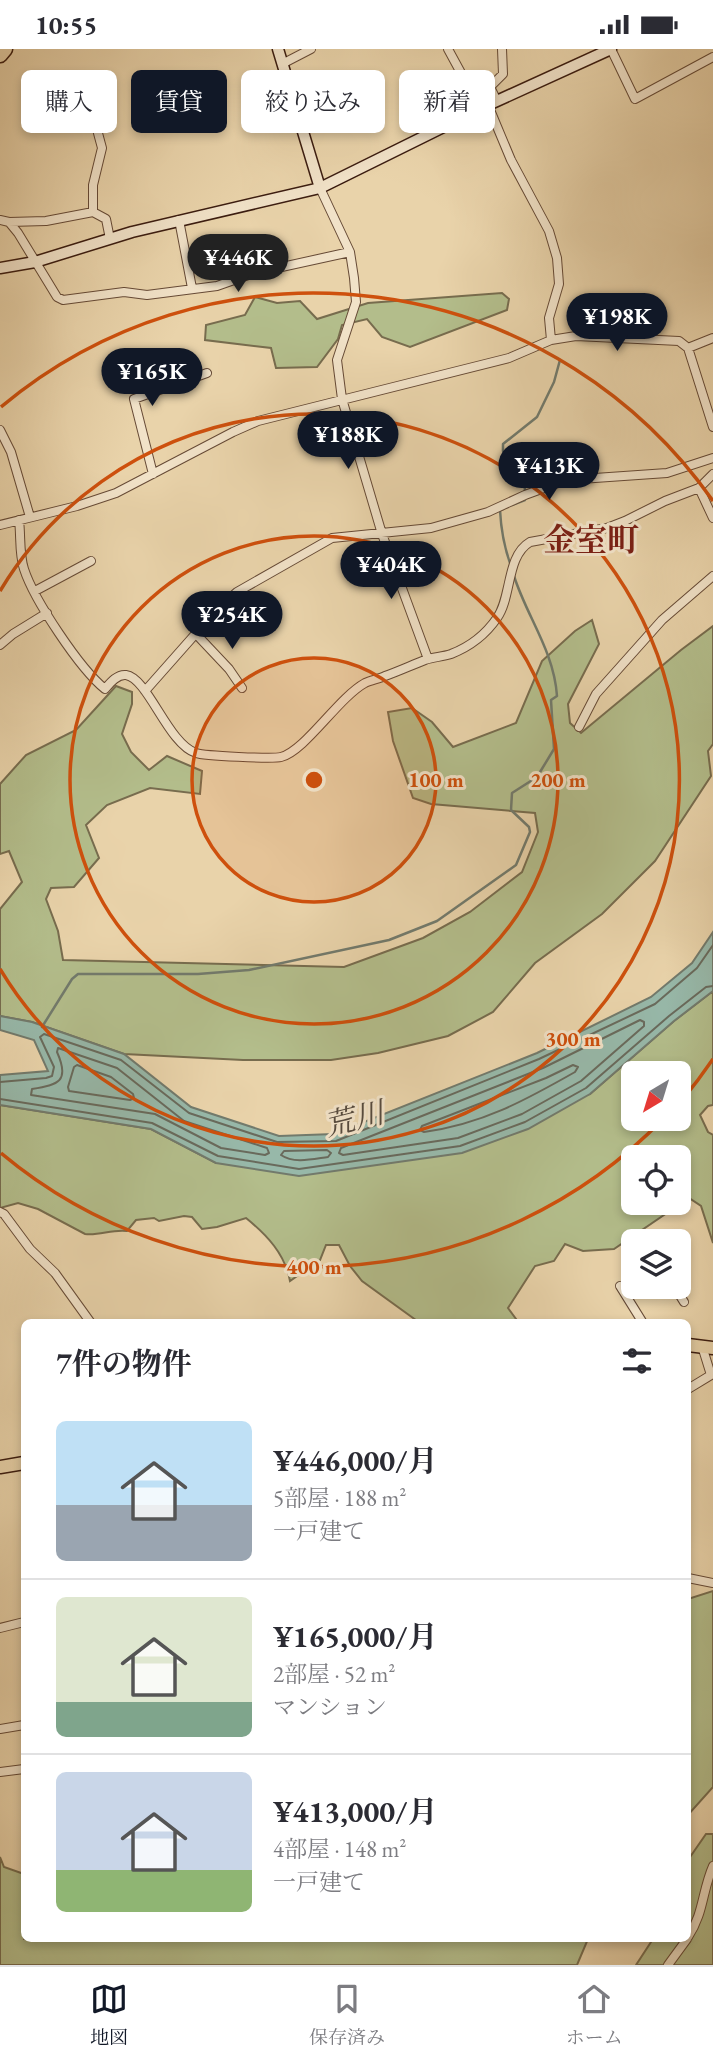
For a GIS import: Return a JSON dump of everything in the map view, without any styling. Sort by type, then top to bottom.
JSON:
[{"type":"highway","points":[[0,55],[5,49]]},
{"type":"main road","points":[[0,1467],[21,1464]]},
{"type":"street","points":[[278,49],[320,188],[350,252],[356,302],[337,360],[342,400],[382,534],[428,659]]},
{"type":"street","points":[[282,64],[311,49]]},
{"type":"street","points":[[448,49],[459,70]]},
{"type":"street","points":[[495,82],[503,74],[502,49]]},
{"type":"street","points":[[495,102],[611,49],[635,99],[713,57]]},
{"type":"street","points":[[495,109],[511,160],[549,231],[557,258],[559,285],[549,318],[551,340]]},
{"type":"street","points":[[93,212],[93,185],[102,148],[98,133]]},
{"type":"street","points":[[0,268],[35,262],[179,220],[320,188],[432,133]]},
{"type":"street","points":[[4,221],[46,221],[93,212],[106,219],[110,239]]},
{"type":"street","points":[[179,220],[192,288]]},
{"type":"street","points":[[4,221],[57,297],[63,300],[124,292],[147,295],[217,286],[254,273],[350,252]]},
{"type":"street","points":[[0,525],[116,493],[258,421],[509,358],[551,340],[576,336],[679,341],[688,348],[713,427]]},
{"type":"street","points":[[688,348],[713,338]]},
{"type":"street","points":[[153,474],[134,399],[207,373]]},
{"type":"street","points":[[0,431],[11,452],[30,517]]},
{"type":"street","points":[[145,691],[236,592],[332,538],[431,528],[488,512],[566,480],[667,473],[713,459]]},
{"type":"street","points":[[19,520],[23,567],[47,613],[93,679],[105,689],[121,675],[132,677],[179,740],[197,754],[281,757],[295,750],[341,702],[366,683],[428,659],[451,654],[474,642],[498,616],[522,547],[530,543],[607,528],[699,488],[713,474]]},
{"type":"street","points":[[699,488],[713,519]]},
{"type":"street","points":[[35,591],[91,561]]},
{"type":"street","points":[[579,727],[596,694],[662,620],[713,576]]},
{"type":"street","points":[[0,645],[47,613]]},
{"type":"street","points":[[196,633],[229,669],[242,688]]},
{"type":"street","points":[[0,1212],[30,1249],[55,1273],[88,1319]]},
{"type":"street","points":[[620,1286],[641,1319]]},
{"type":"street","points":[[691,1387],[711,1375],[707,1347]]},
{"type":"street","points":[[691,1579],[713,1583]]},
{"type":"street","points":[[0,1627],[21,1623]]},
{"type":"street","points":[[0,1729],[21,1726]]},
{"type":"street","points":[[0,1772],[21,1769]]},
{"type":"street","points":[[691,1932],[699,1920],[708,1876],[713,1866]]},
{"type":"street","points":[[668,1965],[684,1942]]},
{"type":"green space","points":[[502,293],[509,299],[507,310],[410,347],[382,337],[367,319],[342,325],[338,339],[317,367],[276,368],[271,348],[205,340],[206,325],[245,315],[255,297],[277,303],[300,301],[317,319],[368,303]]},
{"type":"green space","points":[[592,620],[599,644],[568,704],[570,723],[581,733],[713,626],[713,744],[708,751],[711,776],[655,861],[602,914],[535,963],[493,1012],[448,1036],[378,1053],[331,1060],[243,1060],[124,1054],[32,1022],[0,1016],[0,909],[22,882],[9,851],[0,854],[0,784],[26,755],[76,730],[116,686],[132,692],[132,704],[122,734],[131,752],[149,770],[167,756],[202,771],[200,794],[150,788],[107,805],[86,825],[99,858],[74,887],[51,888],[46,899],[58,931],[63,960],[344,967],[423,938],[470,912],[522,872],[538,832],[535,813],[431,804],[413,798],[393,741],[388,712],[412,708],[432,722],[453,747],[516,723],[542,661],[575,631]]},
{"type":"green space","points":[[713,991],[713,1105],[708,1106],[700,1115],[708,1132],[713,1135],[713,1243],[701,1206],[691,1199],[691,1145],[621,1145],[621,1215],[664,1215],[643,1229],[621,1229],[621,1244],[614,1249],[583,1251],[565,1244],[554,1261],[535,1266],[508,1308],[516,1319],[414,1319],[362,1281],[339,1245],[326,1245],[320,1260],[290,1281],[284,1262],[274,1246],[246,1218],[202,1229],[192,1217],[159,1221],[154,1218],[136,1220],[127,1231],[85,1234],[38,1209],[18,1203],[0,1208],[0,1105],[151,1129],[216,1163],[590,1094],[621,1067],[621,1131],[691,1131],[691,1061],[628,1061]]},
{"type":"green space","points":[[713,1591],[713,1787],[691,1812],[691,1598]]},
{"type":"green space","points":[[706,1834],[713,1834],[713,1965],[636,1965],[651,1942],[691,1942],[691,1856]]},
{"type":"green space","points":[[0,1857],[4,1867],[21,1873],[21,1942],[587,1942],[577,1965],[0,1965]]},
{"type":"water","points":[[713,932],[713,991],[628,1061],[621,1061],[621,1067],[590,1094],[528,1129],[462,1153],[299,1176],[216,1163],[151,1129],[0,1105],[0,1075],[48,1071],[34,1040],[0,1030],[0,1016],[32,1022],[124,1054],[191,1107],[279,1136],[334,1134],[537,1053],[651,997],[692,963]]},
{"type":"waterway","points":[[512,505],[525,500],[525,492],[523,479],[503,451],[503,444],[537,417],[554,382],[560,360]]},
{"type":"waterway","points":[[503,509],[500,510],[502,531],[511,566]]},
{"type":"waterway","points":[[42,1027],[72,979],[78,974],[198,974],[249,970],[389,940],[437,921],[516,865],[530,832],[529,827],[511,810],[512,793],[537,777],[554,749],[551,700],[557,696],[546,649],[514,576]]},
{"type":"district","name":"金室町","points":[[591,540]]},
{"type":"water label","name":"荒川","points":[[354,1119]]}]
